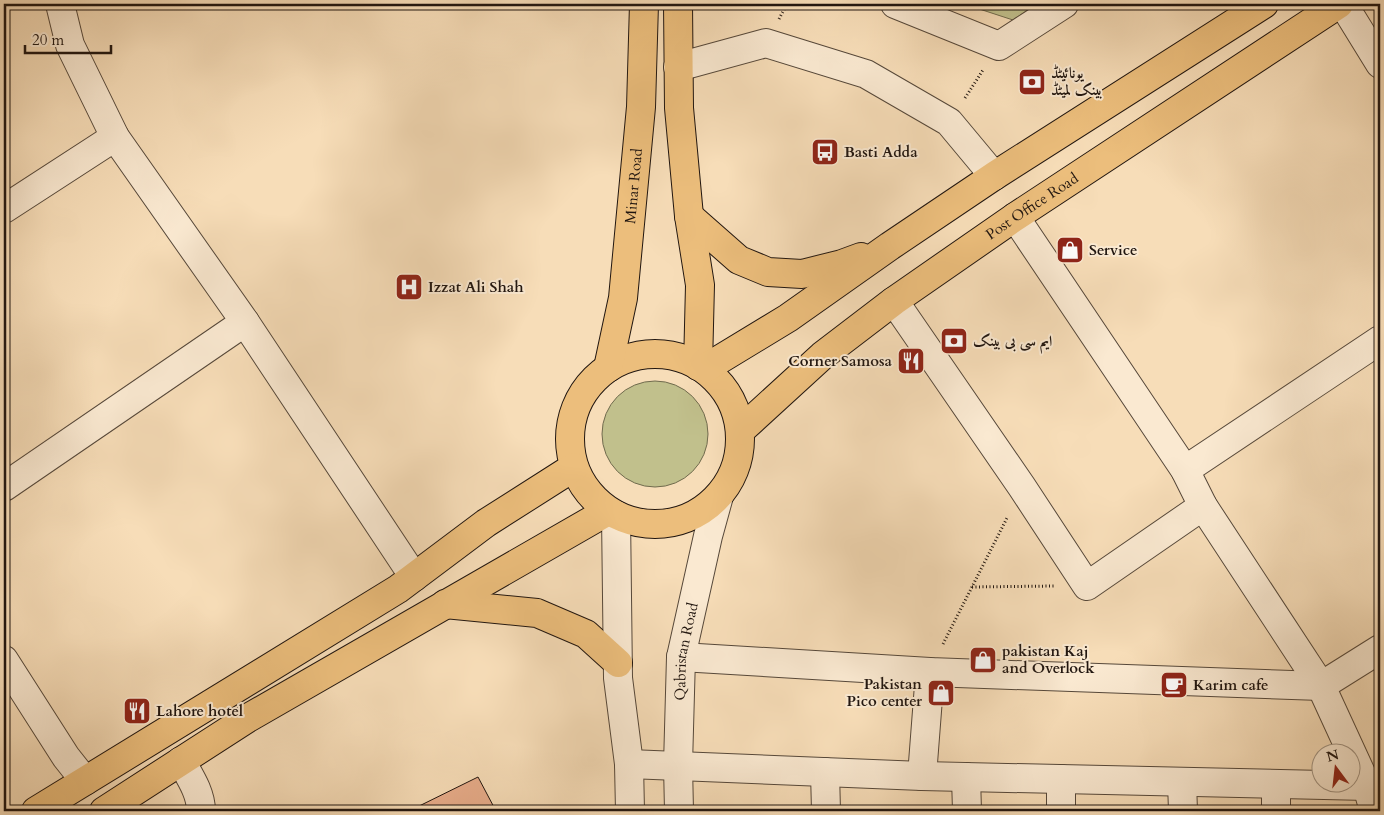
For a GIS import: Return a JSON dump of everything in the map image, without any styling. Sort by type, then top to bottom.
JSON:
[{"type":"main road","name":"Minar Road","points":[[608,368],[623,298],[641,107],[644,4]]},
{"type":"main road","points":[[678,4],[679,108],[688,216],[700,285],[701,368]]},
{"type":"main road","points":[[701,368],[788,318],[994,176],[1264,4]]},
{"type":"main road","name":"Post Office Road","points":[[740,431],[822,356],[894,301],[1015,217],[1338,4]]},
{"type":"main road","points":[[641,107],[679,108]]},
{"type":"main road","points":[[688,216],[740,260],[768,272],[802,274],[842,264],[890,246]]},
{"type":"main road","points":[[646,354],[667,355],[686,360],[701,368],[718,382],[729,396],[736,413],[740,431],[736,466],[719,496],[689,517],[652,525],[612,513],[600,505],[584,488],[574,467],[569,445],[578,401],[608,368],[626,359],[646,354]]},
{"type":"main road","points":[[36,811],[398,589],[486,523],[574,467]]},
{"type":"main road","points":[[104,811],[248,718],[445,604],[612,513]]},
{"type":"main road","points":[[445,604],[537,613],[586,634],[618,663]]},
{"type":"street","points":[[60,4],[70,44],[115,137],[245,322],[414,577]]},
{"type":"street","points":[[895,4],[999,46],[1064,4]]},
{"type":"street","points":[[1343,4],[1380,64]]},
{"type":"street","points":[[678,67],[766,43],[866,74],[949,122],[994,176]]},
{"type":"street","points":[[4,209],[115,137]]},
{"type":"street","points":[[1015,217],[1185,470],[1203,506],[1321,686],[1371,799]]},
{"type":"street","points":[[894,301],[1022,487],[1087,586],[1203,506]]},
{"type":"street","points":[[4,487],[245,322]]},
{"type":"street","points":[[1185,470],[1380,340]]},
{"type":"street","name":"Qabristan Road","points":[[678,811],[681,658],[708,536],[719,496]]},
{"type":"street","points":[[612,513],[618,678],[629,764],[630,811]]},
{"type":"street","points":[[681,658],[930,672],[1321,686],[1380,649]]},
{"type":"street","points":[[4,660],[66,757],[85,781]]},
{"type":"street","points":[[922,776],[930,672]]},
{"type":"street","points":[[181,761],[194,784],[201,802],[201,811]]},
{"type":"street","points":[[629,764],[922,776],[1276,784],[1371,799]]},
{"type":"street","points":[[825,772],[826,811]]},
{"type":"street","points":[[966,777],[967,811]]},
{"type":"street","points":[[1061,779],[1061,811]]},
{"type":"street","points":[[1182,782],[1183,811]]},
{"type":"street","points":[[1276,784],[1276,811]]},
{"type":"path","points":[[949,122],[999,46]]},
{"type":"path","points":[[930,672],[1022,487]]},
{"type":"path","points":[[972,587],[1087,586]]},
{"type":"shaded area","points":[[964,4],[1036,4],[1013,20]]},
{"type":"shaded area","points":[[655,381],[675,385],[693,396],[704,414],[708,434],[704,454],[693,472],[675,483],[655,487],[635,483],[617,472],[606,454],[602,434],[606,414],[617,396],[635,385]]},
{"type":"building","points":[[478,777],[496,811],[409,811]]},
{"type":"place","name":"یونائیٹڈ بینک لمیٹڈ","points":[[1032,82]]},
{"type":"place","name":"Basti Adda","points":[[825,152]]},
{"type":"place","name":"Service","points":[[1070,250]]},
{"type":"place","name":"Izzat Ali Shah","points":[[409,287]]},
{"type":"place","name":"ایم سی بی بینک","points":[[954,341]]},
{"type":"place","name":"Corner Samosa","points":[[911,361]]},
{"type":"place","name":"pakistan Kaj and Overlock","points":[[983,660]]},
{"type":"place","name":"Karim cafe","points":[[1174,685]]},
{"type":"place","name":"Pakistan Pico center","points":[[941,693]]},
{"type":"place","name":"Lahore hotel","points":[[137,711]]}]
